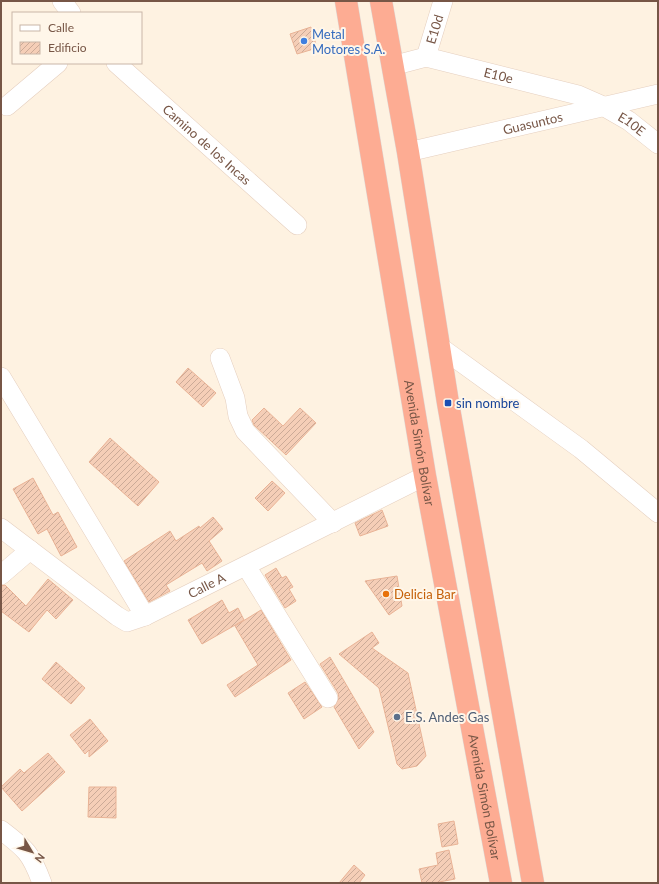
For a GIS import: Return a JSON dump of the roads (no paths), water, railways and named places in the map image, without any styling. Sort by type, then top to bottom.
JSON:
[{"type":"highway","name":"Avenida Simón Bolívar","points":[[346,1],[425,476],[500,883]]},
{"type":"highway","points":[[381,1],[533,883]]},
{"type":"street","points":[[62,1],[70,12]]},
{"type":"street","name":"E10d","points":[[426,57],[443,1]]},
{"type":"street","name":"E10e","points":[[392,66],[426,57],[578,95],[603,106]]},
{"type":"street","points":[[7,106],[57,64]]},
{"type":"street","name":"Camino de los Incas","points":[[117,64],[297,225]]},
{"type":"street","name":"Guasuntos","points":[[408,152],[658,94]]},
{"type":"street","name":"E10E","points":[[603,106],[629,121],[658,144]]},
{"type":"street","points":[[440,346],[581,449],[658,513]]},
{"type":"street","points":[[220,358],[235,398],[238,416],[245,431],[333,523]]},
{"type":"street","points":[[1,377],[145,616]]},
{"type":"street","name":"Calle A","points":[[1,528],[127,622],[145,616],[425,476]]},
{"type":"street","points":[[1,575],[30,550]]},
{"type":"street","points":[[246,566],[328,698]]},
{"type":"street","points":[[1,830],[28,853],[34,861],[42,883]]},
{"type":"place","name":"Metal Motores S.A.","points":[[304,41]]},
{"type":"place","name":"sin nombre","points":[[448,403]]},
{"type":"place","name":"Delicia Bar","points":[[386,594]]},
{"type":"place","name":"E.S. Andes Gas","points":[[397,717]]}]
